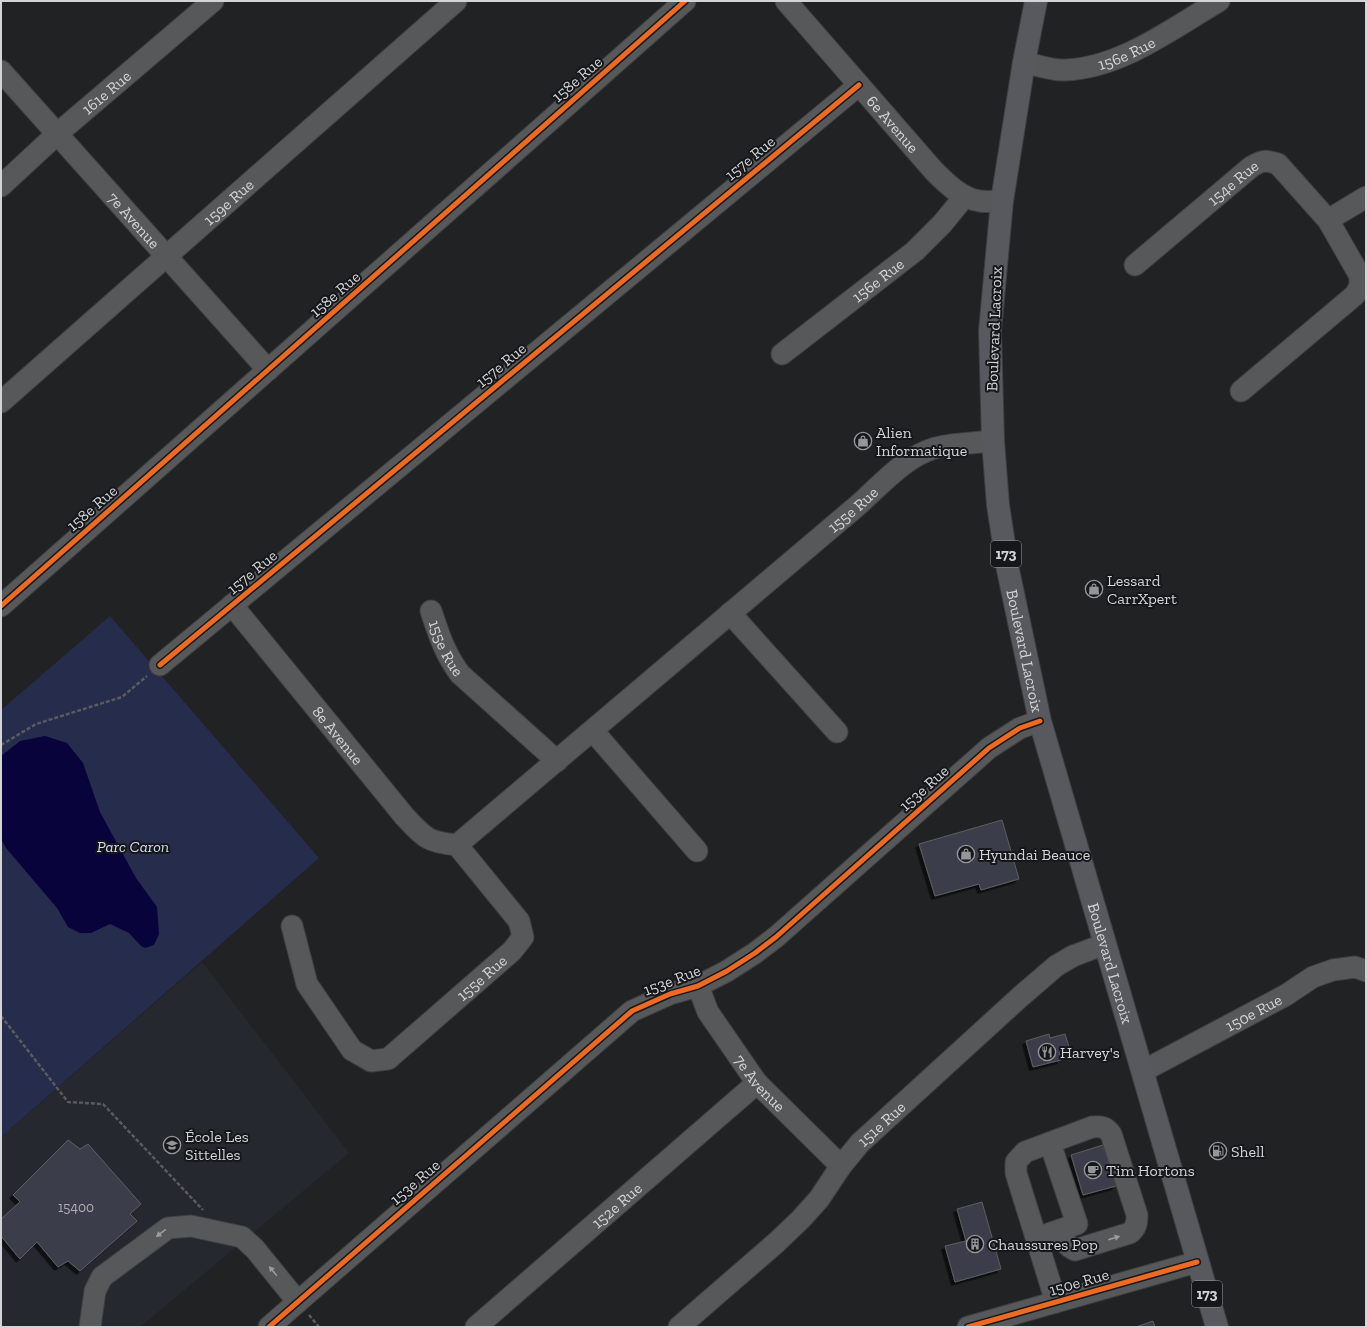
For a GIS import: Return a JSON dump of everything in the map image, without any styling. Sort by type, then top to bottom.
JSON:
[{"type":"main road","name":"Boulevard Lacroix","points":[[1036,1],[1024,62],[1002,201],[990,331],[993,441],[998,505],[1008,570],[1040,721],[1217,1327]]},
{"type":"street","name":"161e Rue","points":[[1,186],[57,134],[213,1]]},
{"type":"street","name":"159e Rue","points":[[1,402],[456,1]]},
{"type":"street","name":"158e Rue","points":[[1,606],[685,1]]},
{"type":"street","name":"6e Avenue","points":[[786,1],[934,171],[949,186],[965,196],[978,201],[1002,201]]},
{"type":"street","name":"156e Rue","points":[[1024,62],[1064,70],[1085,68],[1106,62],[1133,52],[1219,1]]},
{"type":"street","name":"7e Avenue","points":[[1,71],[268,370]]},
{"type":"street","name":"157e Rue","points":[[160,665],[859,85]]},
{"type":"street","name":"154e Rue","points":[[1135,265],[1259,161],[1269,161],[1278,164],[1328,220],[1360,276],[1360,286],[1355,295],[1241,391]]},
{"type":"street","name":"156e Rue","points":[[782,354],[915,251],[942,224],[965,196]]},
{"type":"street","points":[[1328,220],[1366,197]]},
{"type":"street","name":"155e Rue","points":[[292,926],[307,984],[352,1050],[371,1061],[388,1059],[512,951],[522,937],[519,921],[457,845],[593,731],[899,469],[915,458],[947,445],[993,441]]},
{"type":"street","name":"8e Avenue","points":[[232,605],[421,835],[431,841],[457,845]]},
{"type":"street","name":"155e Rue","points":[[431,611],[443,647],[451,662],[460,674],[557,761]]},
{"type":"street","points":[[730,613],[837,732]]},
{"type":"street","name":"153e Rue","points":[[269,1327],[632,1011],[670,994],[698,986],[727,971],[755,953],[776,937],[989,748],[1020,728],[1040,721]]},
{"type":"street","points":[[593,731],[697,851]]},
{"type":"street","name":"151e Rue","points":[[679,1327],[778,1242],[819,1199],[841,1166],[860,1143],[1020,997],[1056,966],[1073,956],[1105,944]]},
{"type":"street","name":"150e Rue","points":[[1143,1071],[1286,995],[1313,977],[1332,970],[1347,968],[1355,968],[1366,971]]},
{"type":"street","name":"7e Avenue","points":[[698,986],[708,1012],[757,1083],[841,1166]]},
{"type":"street","name":"152e Rue","points":[[476,1327],[757,1083]]},
{"type":"street","points":[[1056,1302],[1016,1173],[1016,1162],[1025,1152],[1092,1127],[1099,1126],[1106,1128],[1111,1134],[1137,1215],[1135,1229],[1130,1233],[1075,1250],[1066,1244],[1061,1230]]},
{"type":"street","points":[[1036,1238],[1077,1224],[1050,1143]]},
{"type":"street","points":[[90,1327],[95,1291],[102,1277],[168,1228],[191,1226],[242,1237],[255,1248],[298,1302]]},
{"type":"street","name":"150e Rue","points":[[968,1327],[1197,1262]]},
{"type":"path","points":[[1,745],[36,724],[122,697],[160,665]]},
{"type":"path","points":[[1,1016],[68,1102],[103,1104],[203,1211]]},
{"type":"shaded area","points":[[45,736],[67,743],[83,763],[100,812],[136,878],[157,907],[159,934],[154,945],[145,948],[141,946],[129,933],[110,924],[91,933],[80,933],[68,927],[57,908],[6,848],[1,839],[1,756],[20,741]]},
{"type":"shaded area","name":"École Les Sittelles","points":[[202,962],[349,1153],[140,1327],[1,1327],[1,1137]]},
{"type":"green space","name":"Parc Caron","points":[[110,616],[319,858],[1,1137],[1,710]]},
{"type":"building","points":[[1002,820],[1019,879],[981,890],[979,884],[935,896],[919,844]]},
{"type":"building","name":"Harvey's","points":[[1049,1034],[1050,1038],[1065,1034],[1070,1050],[1059,1053],[1061,1060],[1033,1067],[1026,1041]]},
{"type":"building","points":[[68,1140],[80,1149],[88,1144],[141,1204],[130,1214],[137,1221],[80,1271],[68,1261],[58,1267],[37,1242],[20,1259],[1,1236],[1,1219],[20,1202],[13,1195]]},
{"type":"building","name":"Tim Hortons","points":[[1103,1145],[1116,1186],[1083,1195],[1071,1155]]},
{"type":"building","name":"Chaussures Pop","points":[[982,1202],[1001,1269],[955,1282],[945,1246],[966,1241],[957,1209]]},
{"type":"building","points":[[1153,1321],[1155,1327],[1136,1327]]},
{"type":"cycle path","points":[[1,606],[685,1]]},
{"type":"cycle path","points":[[160,665],[859,85]]},
{"type":"cycle path","points":[[269,1327],[632,1011],[670,994],[698,986],[727,971],[755,953],[776,937],[989,748],[1020,728],[1040,721]]},
{"type":"cycle path","points":[[968,1327],[1197,1262]]},
{"type":"place","name":"Alien Informatique","points":[[863,441]]},
{"type":"place","name":"Lessard CarrXpert","points":[[1094,589]]},
{"type":"place","name":"Hyundai Beauce","points":[[966,854]]},
{"type":"place","name":"Harvey's","points":[[1047,1052]]},
{"type":"place","name":"École Les Sittelles","points":[[172,1145]]},
{"type":"place","name":"Shell","points":[[1218,1151]]},
{"type":"place","name":"Tim Hortons","points":[[1093,1170]]},
{"type":"place","name":"Chaussures Pop","points":[[975,1244]]}]
